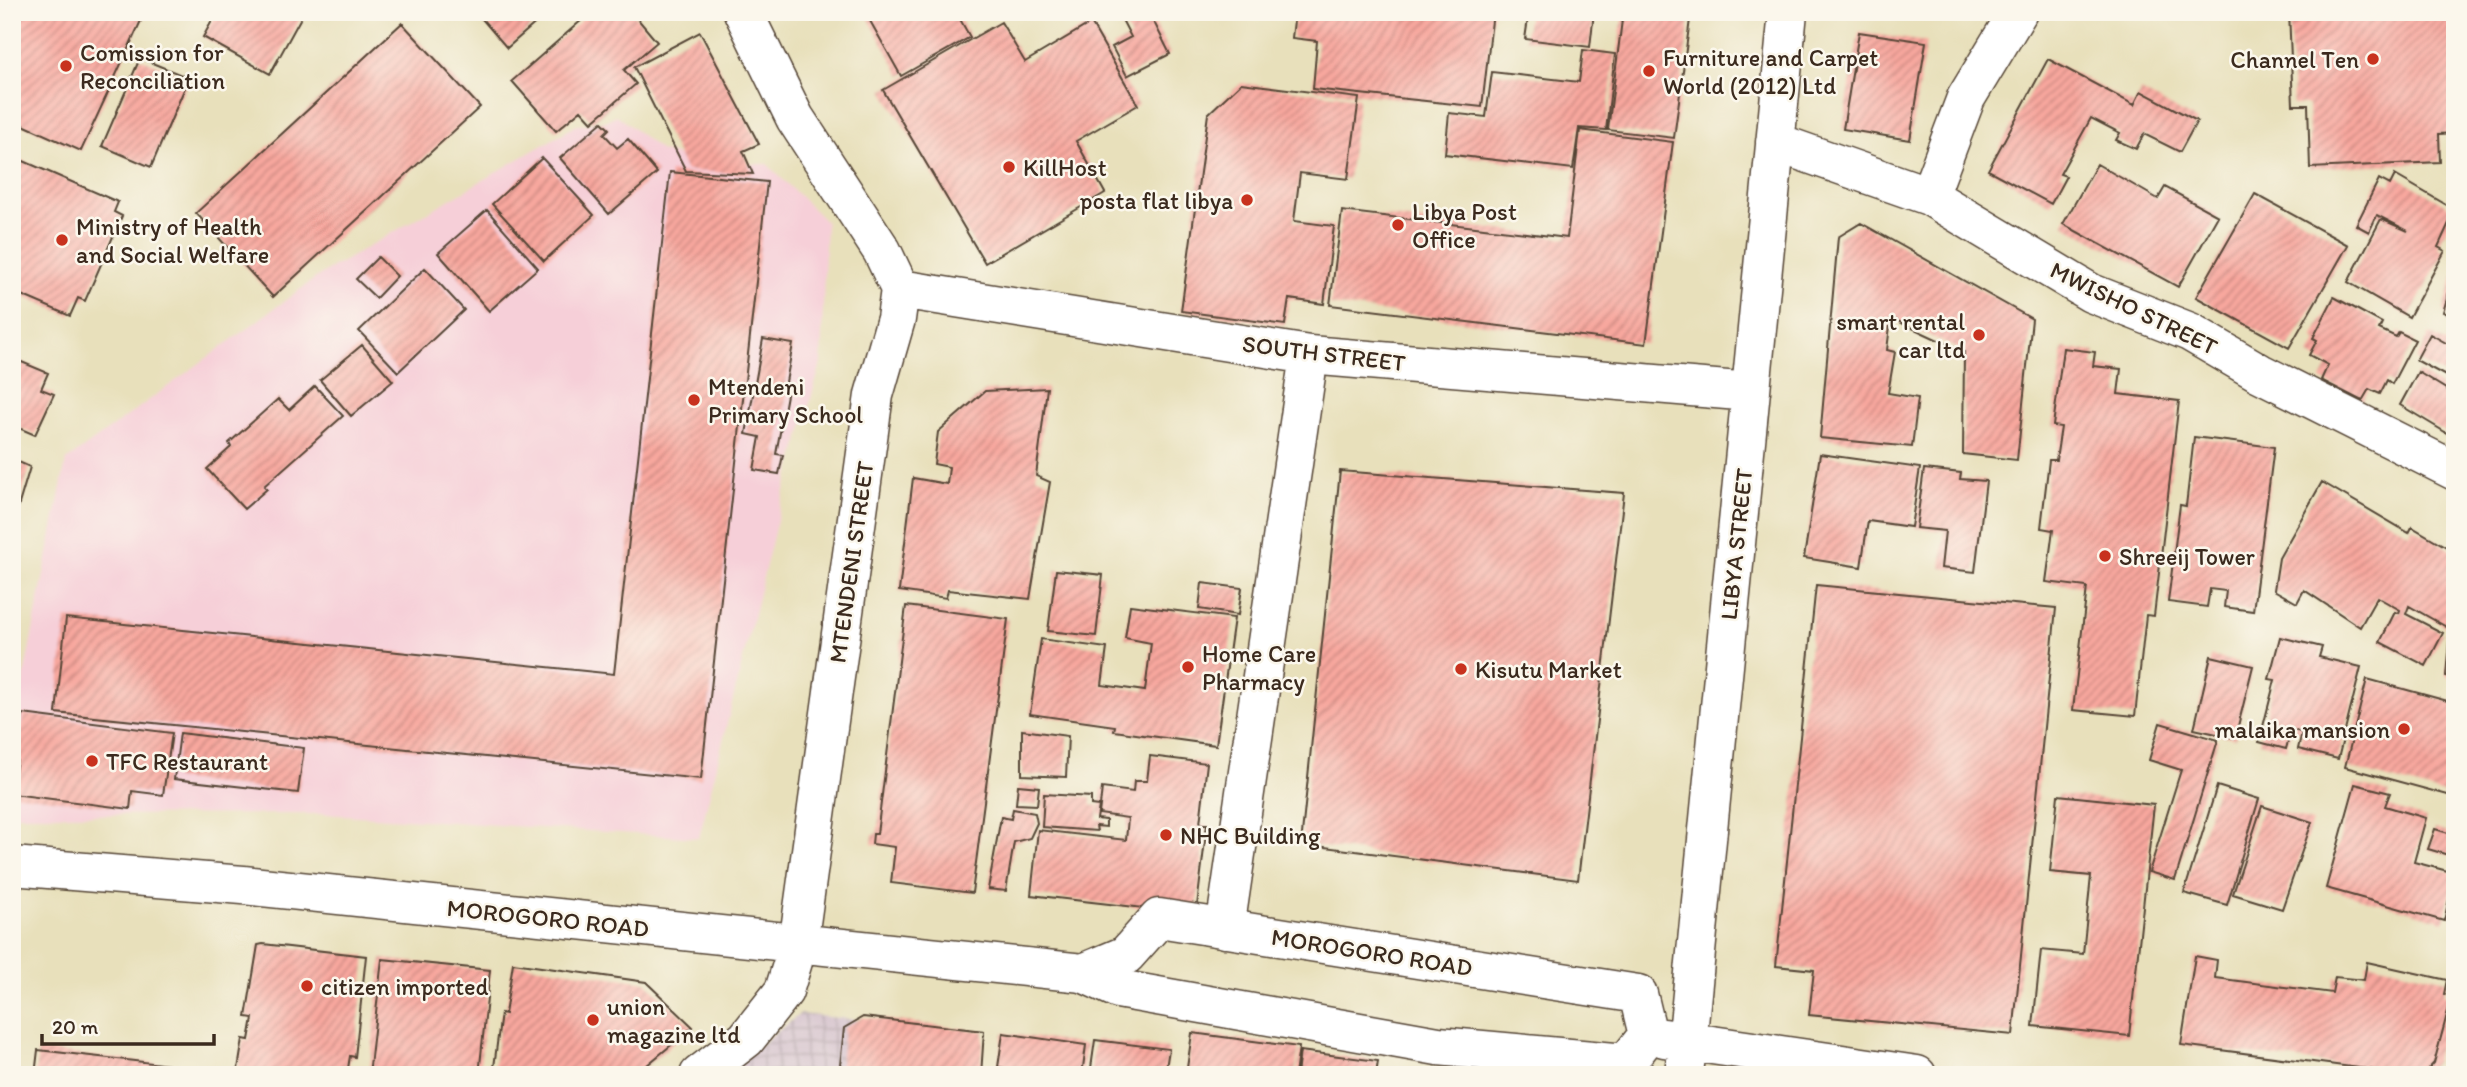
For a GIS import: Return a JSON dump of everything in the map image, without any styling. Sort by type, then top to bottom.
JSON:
[{"type":"street","points":[[743,12],[795,118],[882,251],[900,289]]},
{"type":"street","name":"LIBYA STREET","points":[[1685,1058],[1788,12]]},
{"type":"street","points":[[1929,197],[1966,98],[2018,12]]},
{"type":"street","name":"MWISHO STREET","points":[[1775,142],[1929,197],[2091,293],[2190,332],[2260,373],[2455,471]]},
{"type":"street","name":"SOUTH STREET","points":[[900,289],[1308,355],[1751,392]]},
{"type":"street","name":"MTENDENI STREET","points":[[699,1075],[746,1039],[784,990],[797,945],[874,395],[896,319],[900,289]]},
{"type":"street","points":[[1225,929],[1308,355]]},
{"type":"street","name":"MOROGORO ROAD","points":[[12,866],[257,887],[1083,973],[1118,989],[1444,1061],[1626,1063],[1648,1035],[1638,994],[1159,918],[1126,955],[1083,973]]},
{"type":"street","points":[[1648,1035],[1685,1058],[1917,1075]]},
{"type":"shaded area","points":[[617,115],[661,151],[708,164],[767,164],[826,222],[821,363],[780,508],[699,838],[326,814],[12,815],[12,738],[66,461],[320,275],[577,125],[606,121]]},
{"type":"shaded area","points":[[800,1014],[973,1032],[976,1075],[722,1075]]},
{"type":"building","name":"Comission for Reconciliation","points":[[12,12],[145,12],[81,151],[12,120]]},
{"type":"building","points":[[217,12],[304,12],[270,74],[203,37]]},
{"type":"building","points":[[476,12],[548,12],[507,48]]},
{"type":"building","points":[[591,12],[632,12],[657,42],[624,70],[636,84],[592,122],[581,110],[556,131],[512,81]]},
{"type":"building","points":[[865,12],[956,12],[970,37],[901,76]]},
{"type":"building","points":[[1118,12],[1149,12],[1170,54],[1127,76],[1112,47],[1131,37]]},
{"type":"building","points":[[1295,12],[1493,12],[1482,107],[1313,89],[1317,41],[1292,38]]},
{"type":"building","points":[[1529,12],[1594,12],[1590,47],[1525,39]]},
{"type":"building","name":"Furniture and Carpet World (2012) Ltd","points":[[1623,12],[1691,12],[1674,138],[1608,130]]},
{"type":"building","name":"Channel Ten","points":[[2289,12],[2455,12],[2455,133],[2439,134],[2440,162],[2310,168],[2308,105],[2293,105]]},
{"type":"building","name":"KillHost","points":[[1001,22],[1025,62],[1091,23],[1138,105],[1076,141],[1105,193],[985,263],[883,90]]},
{"type":"building","points":[[402,23],[480,107],[273,297],[196,213]]},
{"type":"building","points":[[700,32],[759,144],[743,151],[753,174],[686,171],[634,67]]},
{"type":"building","points":[[1859,32],[1926,42],[1910,140],[1843,129]]},
{"type":"building","points":[[1583,50],[1615,54],[1606,130],[1579,128],[1573,169],[1445,154],[1449,113],[1486,117],[1492,72],[1579,82]]},
{"type":"building","points":[[140,58],[189,78],[151,167],[102,146]]},
{"type":"building","points":[[2048,59],[2134,105],[2141,91],[2197,121],[2180,152],[2144,134],[2136,149],[2116,140],[2120,133],[2091,118],[2060,174],[2066,176],[2051,204],[1988,170]]},
{"type":"building","name":"posta flat libya","points":[[1241,83],[1359,98],[1348,179],[1300,173],[1294,221],[1334,226],[1324,304],[1289,299],[1285,325],[1181,311],[1208,114]]},
{"type":"building","points":[[602,122],[609,129],[604,134],[617,148],[628,139],[657,173],[609,214],[560,158]]},
{"type":"building","name":"Libya Post Office","points":[[1580,130],[1673,142],[1646,344],[1330,305],[1342,211],[1567,238]]},
{"type":"building","name":"Ministry of Health and Social Welfare","points":[[12,156],[118,202],[114,212],[122,216],[85,301],[78,298],[70,316],[12,291]]},
{"type":"building","points":[[542,158],[594,215],[544,261],[492,204]]},
{"type":"building","points":[[2097,164],[2158,199],[2165,187],[2218,216],[2178,287],[2063,224]]},
{"type":"building","name":"Mtendeni Primary School","points":[[670,172],[767,182],[701,779],[56,713],[66,618],[614,674]]},
{"type":"building","points":[[2395,175],[2455,210],[2438,247],[2445,251],[2409,317],[2348,282],[2381,219],[2408,231],[2377,215],[2369,232],[2356,225],[2379,179],[2390,185]]},
{"type":"building","points":[[2255,194],[2348,245],[2289,348],[2196,297]]},
{"type":"building","points":[[487,210],[538,268],[489,311],[438,253]]},
{"type":"building","name":"smart rental car ltd","points":[[1861,223],[2032,319],[2017,460],[1963,454],[1964,352],[1891,318],[1887,350],[1895,352],[1888,393],[1918,398],[1912,447],[1820,438],[1838,237]]},
{"type":"building","points":[[378,257],[397,276],[376,298],[356,279]]},
{"type":"building","points":[[425,268],[464,310],[398,372],[359,331]]},
{"type":"building","points":[[2455,275],[2455,317],[2443,312]]},
{"type":"building","points":[[2334,297],[2382,323],[2379,329],[2396,337],[2399,332],[2415,340],[2392,384],[2387,380],[2380,394],[2369,389],[2362,401],[2321,380],[2328,365],[2309,355],[2317,340],[2313,338]]},
{"type":"building","points":[[2430,334],[2455,348],[2455,381],[2416,360]]},
{"type":"building","points":[[763,339],[793,344],[786,382],[789,384],[776,454],[783,455],[779,474],[754,470],[760,437],[746,434]]},
{"type":"building","points":[[362,345],[393,381],[351,416],[320,380]]},
{"type":"building","name":"Shreeij Tower","points":[[2063,348],[2095,352],[2093,366],[2121,369],[2118,394],[2179,401],[2154,616],[2146,615],[2135,716],[2073,710],[2087,587],[2046,582],[2053,530],[2041,528],[2049,460],[2056,460],[2061,427],[2053,426]]},
{"type":"building","points":[[12,358],[48,373],[41,389],[54,394],[35,435],[12,425]]},
{"type":"building","points":[[2418,372],[2451,392],[2455,382],[2455,438],[2400,405]]},
{"type":"building","points":[[315,386],[343,416],[264,486],[267,489],[244,509],[207,469],[231,447],[229,443],[278,399],[289,410]]},
{"type":"building","points":[[1047,388],[1036,476],[1050,482],[1030,599],[948,590],[946,598],[899,591],[913,478],[947,484],[949,467],[934,464],[938,432],[985,391]]},
{"type":"building","points":[[2194,437],[2274,447],[2253,611],[2224,607],[2226,591],[2210,589],[2207,607],[2168,602],[2180,505],[2186,506]]},
{"type":"building","points":[[1820,454],[1920,468],[1911,527],[1868,521],[1861,567],[1804,558]]},
{"type":"building","points":[[12,459],[30,467],[13,524],[12,524]]},
{"type":"building","points":[[1924,469],[1961,473],[1960,479],[1986,481],[1975,572],[1941,568],[1945,531],[1916,528]]},
{"type":"building","name":"Kisutu Market","points":[[1340,471],[1624,493],[1578,880],[1301,844]]},
{"type":"building","points":[[2322,482],[2409,533],[2412,527],[2455,552],[2455,678],[2446,676],[2450,629],[2409,606],[2406,614],[2443,633],[2426,666],[2380,642],[2395,612],[2399,613],[2400,610],[2377,597],[2360,627],[2304,590],[2297,603],[2274,590],[2279,558]]},
{"type":"building","points":[[1056,570],[1103,575],[1096,636],[1048,631]]},
{"type":"building","points":[[1202,583],[1242,588],[1238,615],[1199,609]]},
{"type":"building","points":[[1816,585],[2056,608],[2013,1035],[1809,1015],[1814,970],[1776,966]]},
{"type":"building","name":"Home Care Pharmacy","points":[[1130,605],[1234,618],[1216,745],[1114,731],[1115,726],[1030,714],[1041,639],[1107,648],[1102,685],[1145,691],[1151,643],[1125,638]]},
{"type":"building","points":[[906,606],[1008,619],[972,893],[891,883],[895,847],[872,844],[873,834],[877,834]]},
{"type":"building","points":[[2280,637],[2322,647],[2319,657],[2361,667],[2338,759],[2298,749],[2302,732],[2291,730],[2286,749],[2259,742],[2275,680],[2269,679]]},
{"type":"building","points":[[2211,656],[2253,666],[2235,738],[2194,729]]},
{"type":"building","name":"malaika mansion","points":[[2367,679],[2455,703],[2455,797],[2345,767]]},
{"type":"building","name":"TFC Restaurant","points":[[23,714],[172,733],[163,795],[132,791],[130,809],[12,794]]},
{"type":"building","points":[[2160,723],[2218,740],[2175,880],[2149,872],[2181,770],[2149,760]]},
{"type":"building","points":[[1022,730],[1068,736],[1066,777],[1022,775]]},
{"type":"building","points":[[180,733],[304,748],[298,793],[174,779]]},
{"type":"building","name":"NHC Building","points":[[1150,756],[1207,763],[1200,824],[1207,824],[1196,914],[1031,895],[1038,830],[1126,840],[1128,818],[1099,814],[1102,788],[1133,792],[1134,781],[1147,781]]},
{"type":"building","points":[[2355,784],[2390,793],[2385,806],[2426,818],[2414,862],[2455,873],[2444,921],[2326,888]]},
{"type":"building","points":[[1018,785],[1039,787],[1037,805],[1016,804]]},
{"type":"building","points":[[2217,786],[2259,799],[2227,905],[2184,893]]},
{"type":"building","points":[[1044,794],[1091,797],[1091,805],[1099,806],[1097,819],[1106,820],[1106,827],[1096,826],[1097,831],[1042,827]]},
{"type":"building","points":[[2058,795],[2154,805],[2129,1036],[2033,1026],[2041,950],[2083,954],[2091,876],[2050,872]]},
{"type":"building","points":[[2262,806],[2312,822],[2282,909],[2233,894]]},
{"type":"building","points":[[1013,809],[1035,813],[1037,823],[1030,838],[1014,842],[1006,891],[988,889],[1001,817],[1011,819]]},
{"type":"building","points":[[2435,829],[2455,835],[2455,857],[2428,849]]},
{"type":"building","name":"citizen imported","points":[[258,945],[366,956],[355,1057],[350,1056],[347,1075],[237,1075],[243,1039],[249,1040],[253,1018],[246,1017]]},
{"type":"building","points":[[2195,956],[2217,960],[2215,978],[2332,993],[2335,977],[2364,980],[2367,962],[2447,980],[2444,994],[2452,996],[2434,1063],[2425,1073],[2413,1075],[2181,1045]]},
{"type":"building","points":[[382,959],[490,970],[479,1075],[369,1075]]},
{"type":"building","name":"union magazine ltd","points":[[513,963],[646,982],[693,1027],[635,1075],[493,1075],[501,1013],[505,1014]]},
{"type":"building","points":[[863,1017],[984,1031],[981,1075],[839,1075],[844,1028]]},
{"type":"building","points":[[1003,1033],[1086,1045],[1082,1075],[1016,1075],[1017,1070],[998,1067]]},
{"type":"building","points":[[1192,1033],[1299,1047],[1295,1075],[1186,1075]]},
{"type":"building","points":[[1095,1040],[1169,1049],[1165,1075],[1090,1075]]},
{"type":"building","points":[[38,1050],[223,1071],[222,1075],[35,1075]]},
{"type":"building","points":[[1300,1051],[1378,1061],[1376,1075],[1297,1075]]},
{"type":"place","name":"Channel Ten","points":[[2373,59]]},
{"type":"place","name":"Comission for Reconciliation","points":[[66,66]]},
{"type":"place","name":"Furniture and Carpet World (2012) Ltd","points":[[1649,71]]},
{"type":"place","name":"KillHost","points":[[1009,167]]},
{"type":"place","name":"posta flat libya","points":[[1247,200]]},
{"type":"place","name":"Libya Post Office","points":[[1398,225]]},
{"type":"place","name":"Ministry of Health and Social Welfare","points":[[62,240]]},
{"type":"place","name":"smart rental car ltd","points":[[1979,335]]},
{"type":"place","name":"Mtendeni Primary School","points":[[694,400]]},
{"type":"place","name":"Shreeij Tower","points":[[2105,556]]},
{"type":"place","name":"Home Care Pharmacy","points":[[1188,667]]},
{"type":"place","name":"Kisutu Market","points":[[1461,669]]},
{"type":"place","name":"malaika mansion","points":[[2404,729]]},
{"type":"place","name":"TFC Restaurant","points":[[92,761]]},
{"type":"place","name":"NHC Building","points":[[1166,835]]},
{"type":"place","name":"citizen imported","points":[[307,986]]},
{"type":"place","name":"union magazine ltd","points":[[593,1020]]}]
